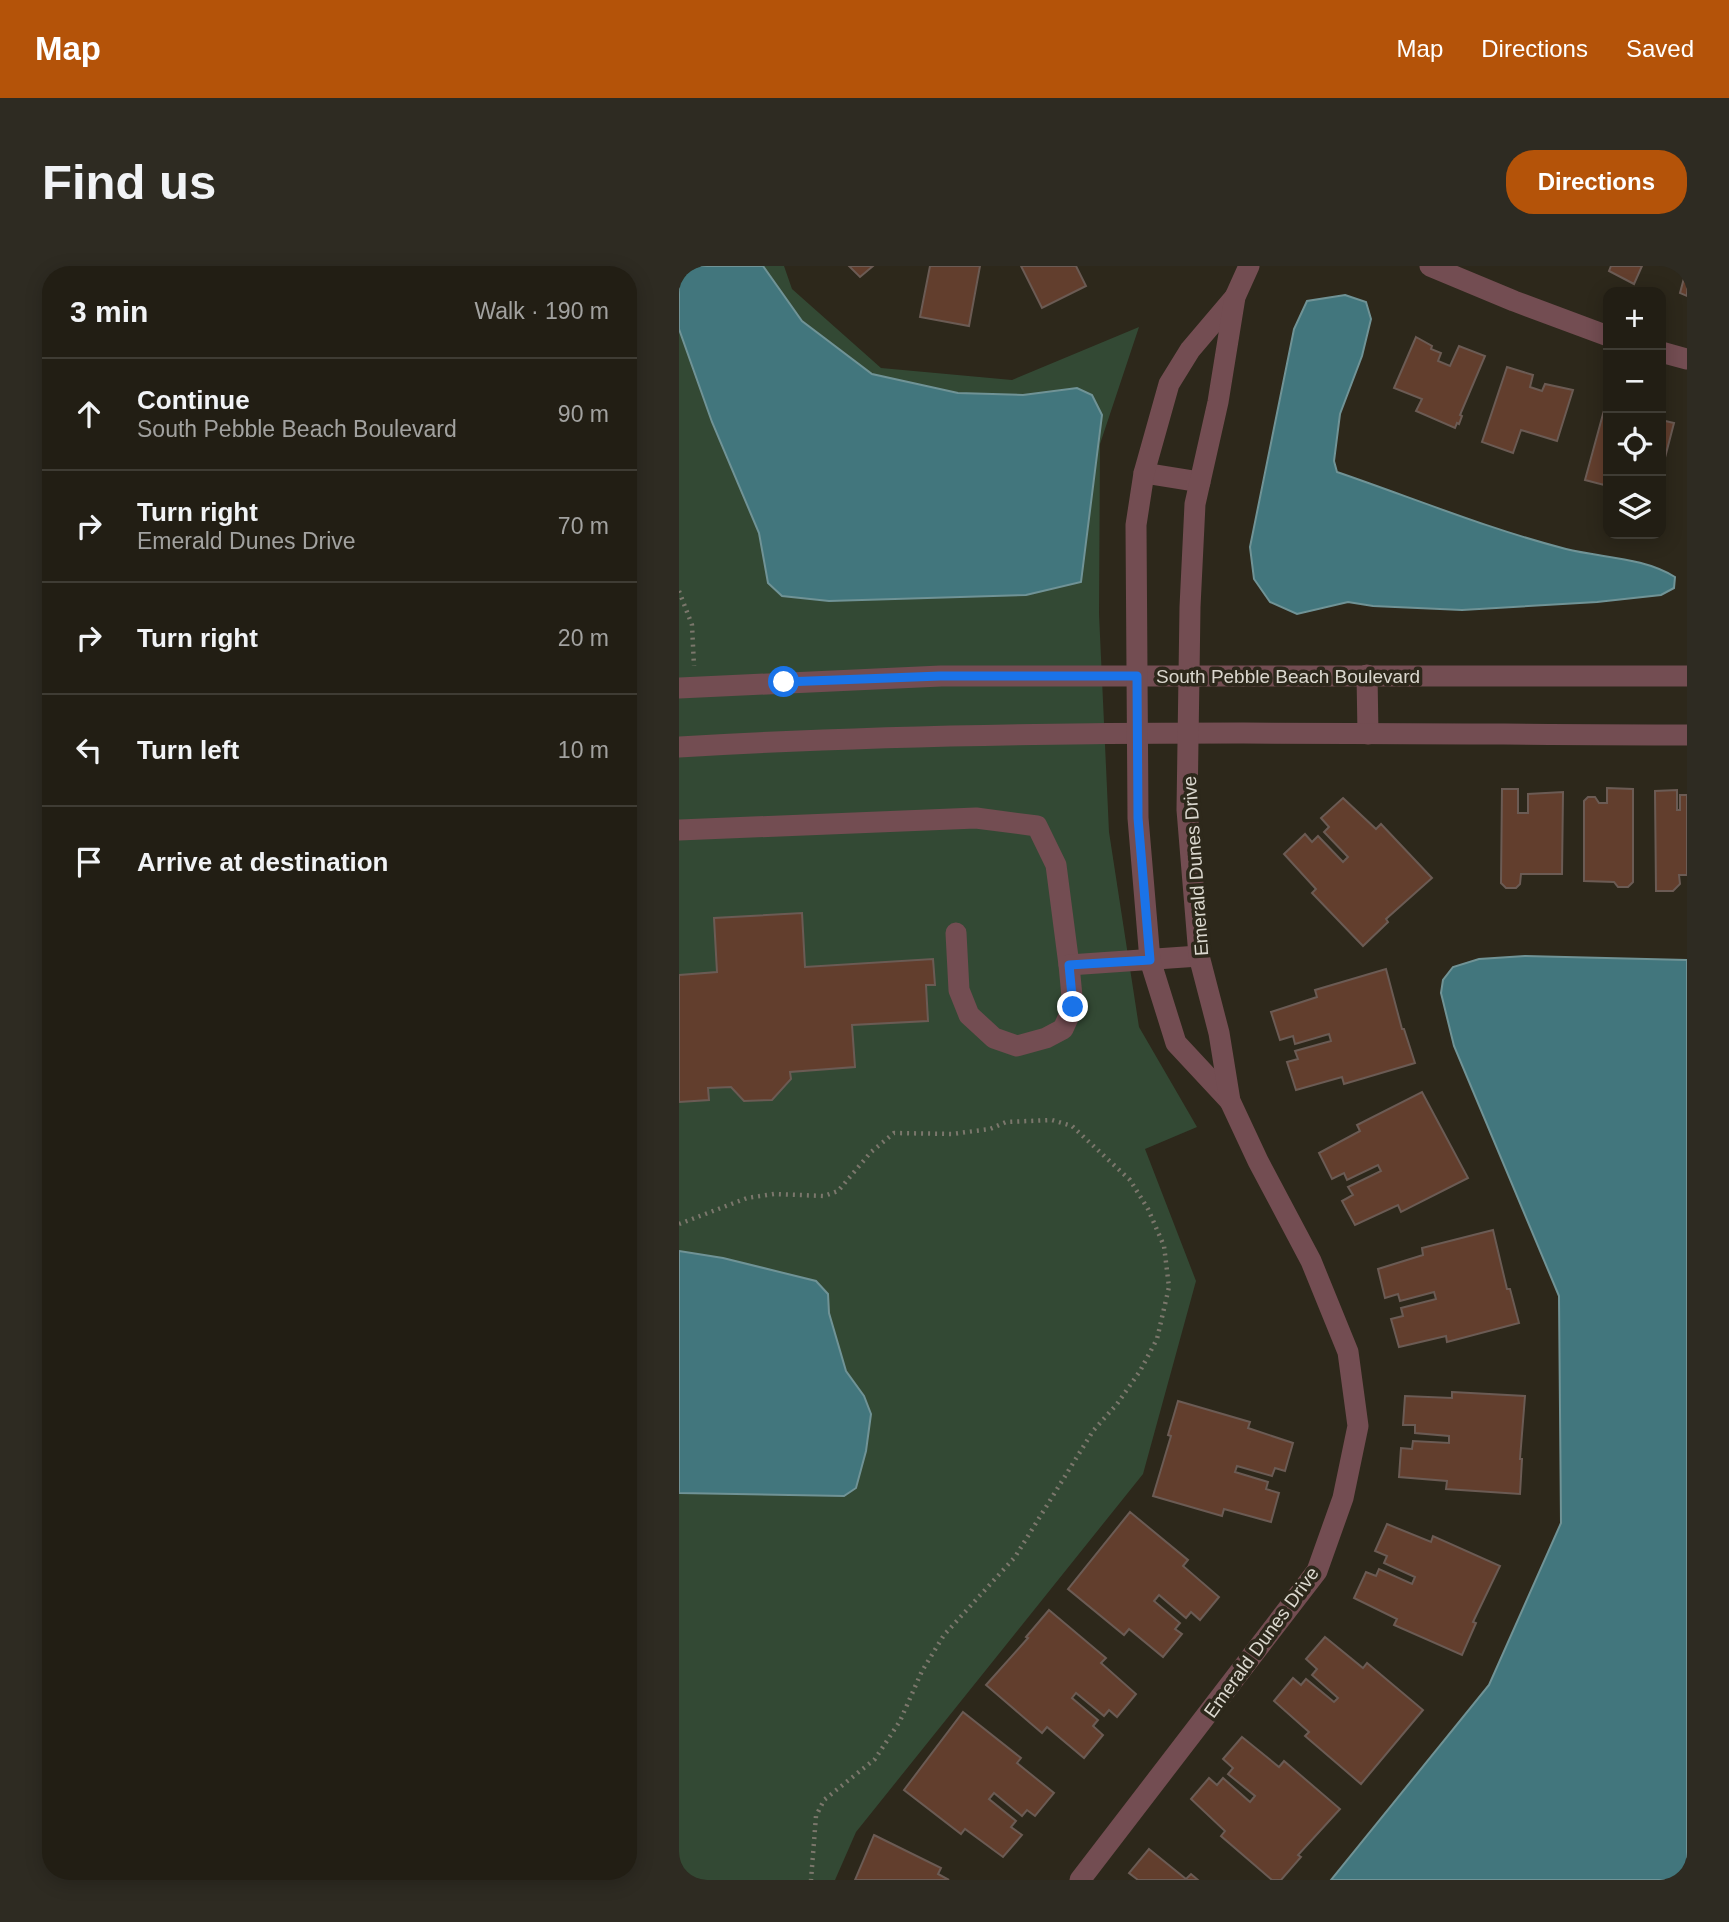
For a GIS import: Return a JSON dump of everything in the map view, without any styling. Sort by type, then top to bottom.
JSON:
[{"type":"street","name":"Emerald Dunes Drive","points":[[1080,1880],[1317,1572],[1343,1498],[1358,1426],[1348,1352],[1311,1261],[1258,1161],[1230,1101],[1219,1033],[1199,956],[1187,810],[1190,607],[1195,504],[1218,402],[1235,297],[1249,266]]},
{"type":"street","points":[[1430,266],[1603,334]]},
{"type":"street","name":"Emerald Dunes Drive","points":[[1230,1101],[1176,1043],[1150,960],[1138,818],[1136,526],[1144,473],[1158,415],[1169,384],[1190,351],[1235,297]]},
{"type":"street","points":[[1666,353],[1687,359]]},
{"type":"street","points":[[1144,473],[1200,482]]},
{"type":"street","points":[[1367,675],[1369,734]]},
{"type":"street","name":"South Pebble Beach Boulevard","points":[[687,688],[904,677],[1687,676]]},
{"type":"street","points":[[679,747],[946,735],[1687,735]]},
{"type":"street","points":[[679,830],[976,818],[1037,826],[1056,865],[1069,965],[1073,1007],[1063,1029],[1046,1038],[1017,1046],[994,1038],[969,1015],[959,990],[956,933]]},
{"type":"street","points":[[1069,965],[1199,956]]},
{"type":"path","points":[[679,591],[692,625],[687,688]]},
{"type":"path","points":[[679,1224],[747,1198],[774,1194],[824,1196],[838,1191],[871,1152],[894,1133],[952,1134],[990,1129],[1006,1122],[1052,1121],[1072,1126],[1130,1180],[1148,1209],[1164,1246],[1169,1287],[1157,1339],[1140,1371],[1117,1404],[1093,1431],[1015,1557],[944,1635],[922,1671],[900,1721],[875,1759],[824,1800],[816,1816],[811,1880]]},
{"type":"green space","points":[[679,266],[784,266],[792,289],[881,368],[1012,380],[1139,327],[1100,444],[1099,614],[1109,832],[1139,1027],[1197,1127],[1145,1149],[1196,1281],[1143,1474],[856,1832],[835,1880],[679,1880]]},
{"type":"water","points":[[679,266],[763,266],[802,321],[872,374],[958,393],[1023,395],[1077,388],[1092,395],[1102,415],[1081,582],[1026,595],[829,601],[782,596],[768,583],[759,533],[712,422],[679,329]]},
{"type":"water","points":[[1345,295],[1366,302],[1371,319],[1362,356],[1340,414],[1334,461],[1337,472],[1537,541],[1650,565],[1675,577],[1674,588],[1661,595],[1597,602],[1462,610],[1373,606],[1348,602],[1297,614],[1270,602],[1254,579],[1250,547],[1294,329],[1307,301]]},
{"type":"water","points":[[1525,956],[1687,960],[1687,1880],[1331,1880],[1489,1685],[1561,1523],[1559,1296],[1454,1046],[1441,993],[1443,980],[1453,967],[1479,959]]},
{"type":"water","points":[[679,1251],[723,1258],[816,1281],[828,1294],[829,1313],[846,1371],[864,1396],[871,1414],[866,1451],[856,1488],[844,1496],[679,1493]]},
{"type":"building","points":[[849,266],[873,266],[860,277]]},
{"type":"building","points":[[930,266],[980,266],[969,326],[920,317]]},
{"type":"building","points":[[1021,266],[1076,266],[1086,286],[1042,308]]},
{"type":"building","points":[[1611,266],[1642,266],[1634,284],[1609,271]]},
{"type":"building","points":[[1687,267],[1687,296],[1680,293]]},
{"type":"building","points":[[1416,337],[1441,353],[1438,361],[1450,366],[1459,346],[1485,356],[1460,415],[1459,424],[1457,423],[1455,428],[1416,411],[1422,399],[1394,388]]},
{"type":"building","points":[[1507,367],[1533,375],[1530,387],[1542,391],[1545,384],[1573,390],[1557,441],[1521,430],[1513,453],[1482,442]]},
{"type":"building","points":[[1603,414],[1603,485],[1585,480]]},
{"type":"building","points":[[1666,421],[1674,423],[1666,454]]},
{"type":"building","points":[[1607,788],[1633,789],[1633,882],[1628,887],[1618,887],[1614,882],[1584,881],[1584,801],[1588,797],[1595,797],[1599,803],[1607,803]]},
{"type":"building","points":[[1502,789],[1518,789],[1518,813],[1528,813],[1528,794],[1563,792],[1562,874],[1521,874],[1520,884],[1516,888],[1506,888],[1501,883]]},
{"type":"building","points":[[1677,790],[1677,810],[1680,810],[1680,795],[1687,795],[1687,875],[1679,875],[1680,884],[1673,891],[1656,891],[1655,791]]},
{"type":"building","points":[[1343,798],[1376,829],[1381,824],[1432,878],[1386,919],[1388,922],[1363,946],[1312,893],[1316,889],[1284,854],[1305,834],[1312,842],[1318,836],[1343,862],[1348,857],[1324,832],[1329,827],[1321,818]]},
{"type":"building","points":[[802,913],[805,967],[933,959],[935,985],[926,985],[928,1021],[852,1025],[855,1067],[790,1072],[791,1079],[772,1100],[744,1101],[731,1087],[708,1088],[709,1100],[679,1102],[679,975],[717,972],[714,918]]},
{"type":"building","points":[[1386,969],[1402,1029],[1415,1063],[1344,1084],[1342,1077],[1296,1090],[1287,1062],[1298,1059],[1295,1051],[1331,1041],[1329,1034],[1295,1044],[1293,1036],[1280,1040],[1271,1012],[1317,997],[1315,990]]},
{"type":"building","points":[[1422,1092],[1468,1178],[1401,1212],[1398,1205],[1355,1225],[1342,1201],[1353,1195],[1348,1187],[1381,1171],[1378,1165],[1347,1180],[1344,1173],[1332,1179],[1319,1153],[1360,1131],[1357,1125]]},
{"type":"building","points":[[1493,1230],[1507,1289],[1510,1289],[1519,1323],[1447,1342],[1446,1336],[1399,1347],[1391,1319],[1403,1316],[1401,1308],[1436,1299],[1434,1292],[1400,1301],[1398,1294],[1385,1298],[1378,1269],[1423,1255],[1422,1248]]},
{"type":"building","points":[[1452,1392],[1525,1396],[1520,1494],[1446,1489],[1447,1481],[1399,1477],[1401,1448],[1412,1449],[1413,1441],[1449,1443],[1449,1436],[1415,1433],[1415,1425],[1403,1425],[1405,1396],[1452,1398]]},
{"type":"building","points":[[1178,1401],[1250,1422],[1248,1428],[1293,1443],[1285,1471],[1275,1468],[1272,1476],[1237,1466],[1235,1472],[1268,1482],[1266,1489],[1279,1493],[1271,1522],[1224,1509],[1222,1516],[1153,1496],[1171,1436],[1168,1435]]},
{"type":"building","points":[[1130,1512],[1188,1560],[1183,1566],[1219,1597],[1200,1620],[1191,1612],[1186,1618],[1159,1595],[1154,1601],[1180,1623],[1175,1629],[1182,1634],[1163,1657],[1129,1629],[1124,1635],[1068,1589]]},
{"type":"building","points":[[1387,1524],[1431,1542],[1433,1536],[1500,1566],[1473,1622],[1476,1623],[1462,1655],[1394,1625],[1397,1619],[1354,1598],[1366,1572],[1376,1576],[1379,1569],[1412,1584],[1415,1577],[1384,1563],[1387,1556],[1375,1551]]},
{"type":"building","points":[[1049,1610],[1106,1658],[1101,1663],[1136,1694],[1117,1717],[1109,1710],[1104,1716],[1076,1693],[1072,1698],[1098,1720],[1093,1726],[1103,1735],[1084,1758],[1047,1727],[1042,1733],[986,1685]]},
{"type":"building","points":[[1325,1637],[1363,1668],[1367,1663],[1423,1710],[1361,1784],[1305,1736],[1309,1732],[1274,1701],[1293,1678],[1301,1685],[1306,1679],[1334,1702],[1338,1698],[1312,1675],[1317,1669],[1306,1659]]},
{"type":"building","points":[[963,1712],[1021,1758],[1017,1763],[1054,1793],[1035,1816],[1027,1810],[1022,1816],[994,1793],[989,1799],[1016,1821],[1011,1827],[1022,1835],[1003,1857],[965,1829],[961,1834],[904,1790]]},
{"type":"building","points":[[1242,1737],[1279,1767],[1284,1761],[1340,1809],[1298,1855],[1301,1857],[1281,1880],[1272,1880],[1221,1836],[1225,1831],[1191,1799],[1209,1778],[1217,1785],[1223,1778],[1250,1802],[1255,1796],[1228,1774],[1233,1768],[1223,1759]]},
{"type":"building","points":[[874,1835],[941,1868],[938,1874],[949,1880],[855,1880]]},
{"type":"building","points":[[1149,1849],[1186,1879],[1191,1874],[1198,1880],[1138,1880],[1129,1873]]},
{"type":"route","points":[[784,682],[940,676],[1137,676],[1138,818],[1150,960],[1069,965],[1073,1007]]}]
